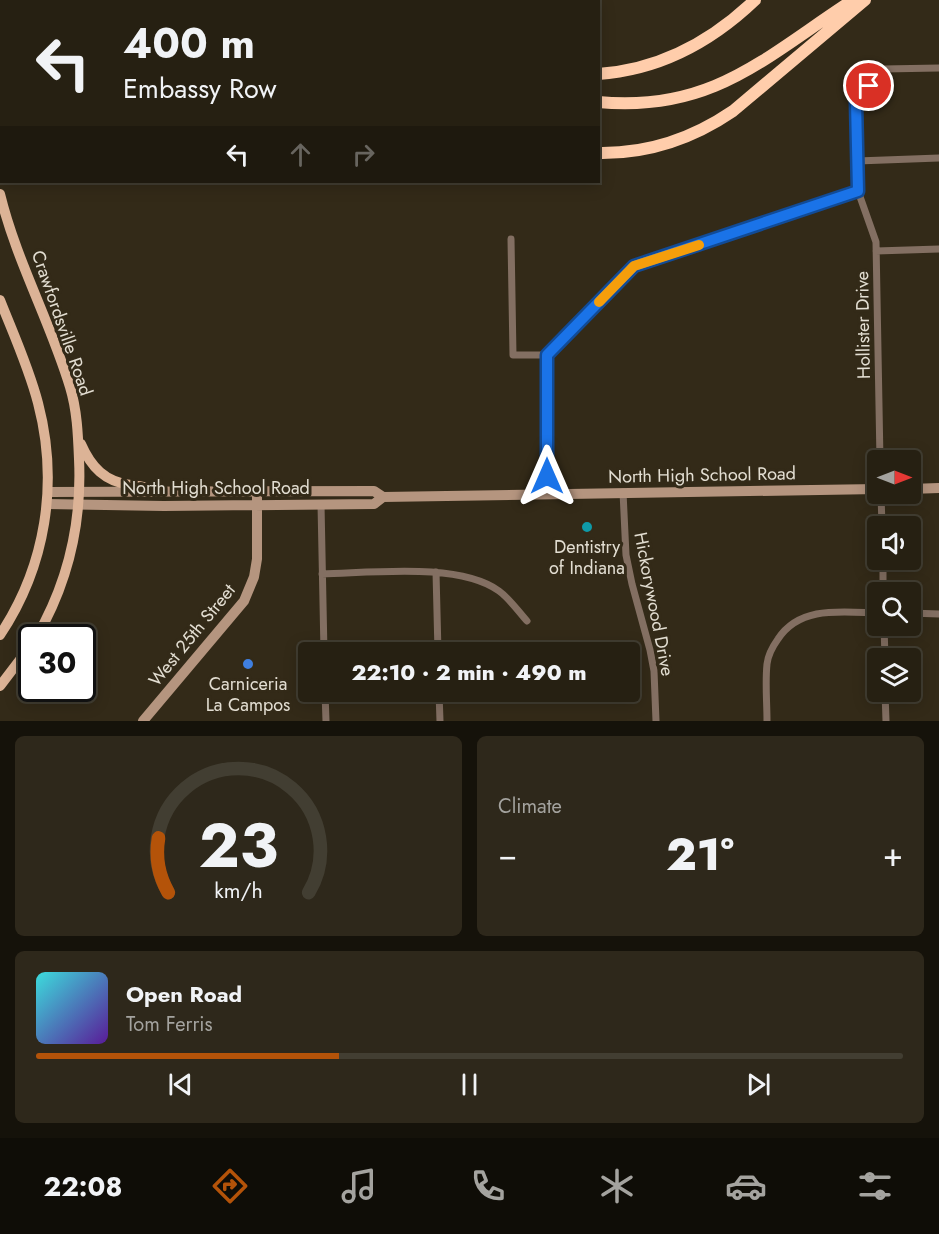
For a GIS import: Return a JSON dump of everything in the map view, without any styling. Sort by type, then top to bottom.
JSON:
[{"type":"highway","points":[[600,74],[632,70],[677,55],[710,37],[755,0]]},
{"type":"highway","points":[[600,102],[655,103],[686,97],[720,85],[757,65],[853,0]]},
{"type":"highway","points":[[600,153],[653,148],[691,136],[714,124],[733,111],[865,0]]},
{"type":"main road","name":"Crawfordsville Road","points":[[0,194],[9,225],[68,382],[78,425],[80,504],[75,535],[58,594],[43,624]]},
{"type":"main road","points":[[0,300],[38,399],[46,443],[48,492],[43,536],[36,562],[20,600],[0,635]]},
{"type":"main road","points":[[78,437],[90,462],[100,474],[115,482],[146,487],[153,492]]},
{"type":"main road","points":[[0,686],[18,662]]},
{"type":"street","name":"Hollister Drive","points":[[880,450],[876,243],[858,191],[856,102],[883,69],[939,69]]},
{"type":"street","points":[[857,161],[939,158]]},
{"type":"street","points":[[547,494],[547,355],[634,266],[858,191]]},
{"type":"street","points":[[511,239],[513,355],[547,355]]},
{"type":"street","points":[[876,251],[939,249]]},
{"type":"street","points":[[921,489],[939,488]]},
{"type":"street","name":"North High School Road","points":[[47,504],[257,498],[374,491],[383,497],[867,489]]},
{"type":"street","name":"North High School Road","points":[[48,492],[153,492],[321,504],[374,504],[383,497]]},
{"type":"street","name":"Hickorywood Drive","points":[[623,492],[627,561],[650,650],[656,721]]},
{"type":"street","name":"West 25th Street","points":[[143,721],[244,601],[256,568],[257,498]]},
{"type":"street","points":[[321,504],[324,642]]},
{"type":"street","points":[[322,574],[436,572],[467,576],[502,593],[527,621]]},
{"type":"street","points":[[436,572],[438,642]]},
{"type":"street","points":[[767,721],[768,661],[773,647],[783,632],[798,620],[818,613],[867,613]]},
{"type":"street","points":[[921,613],[939,614]]},
{"type":"street","points":[[325,702],[326,721]]},
{"type":"street","points":[[439,702],[440,721]]},
{"type":"street","points":[[885,702],[886,721]]},
{"type":"slow traffic","points":[[599,302],[634,266],[699,245]]},
{"type":"place","name":"Dentistry of Indiana","points":[[587,527]]},
{"type":"place","name":"Carniceria La Campos","points":[[248,664]]},
{"type":"route","points":[[547,476],[547,355],[634,266],[858,191],[856,102],[869,86]]}]
